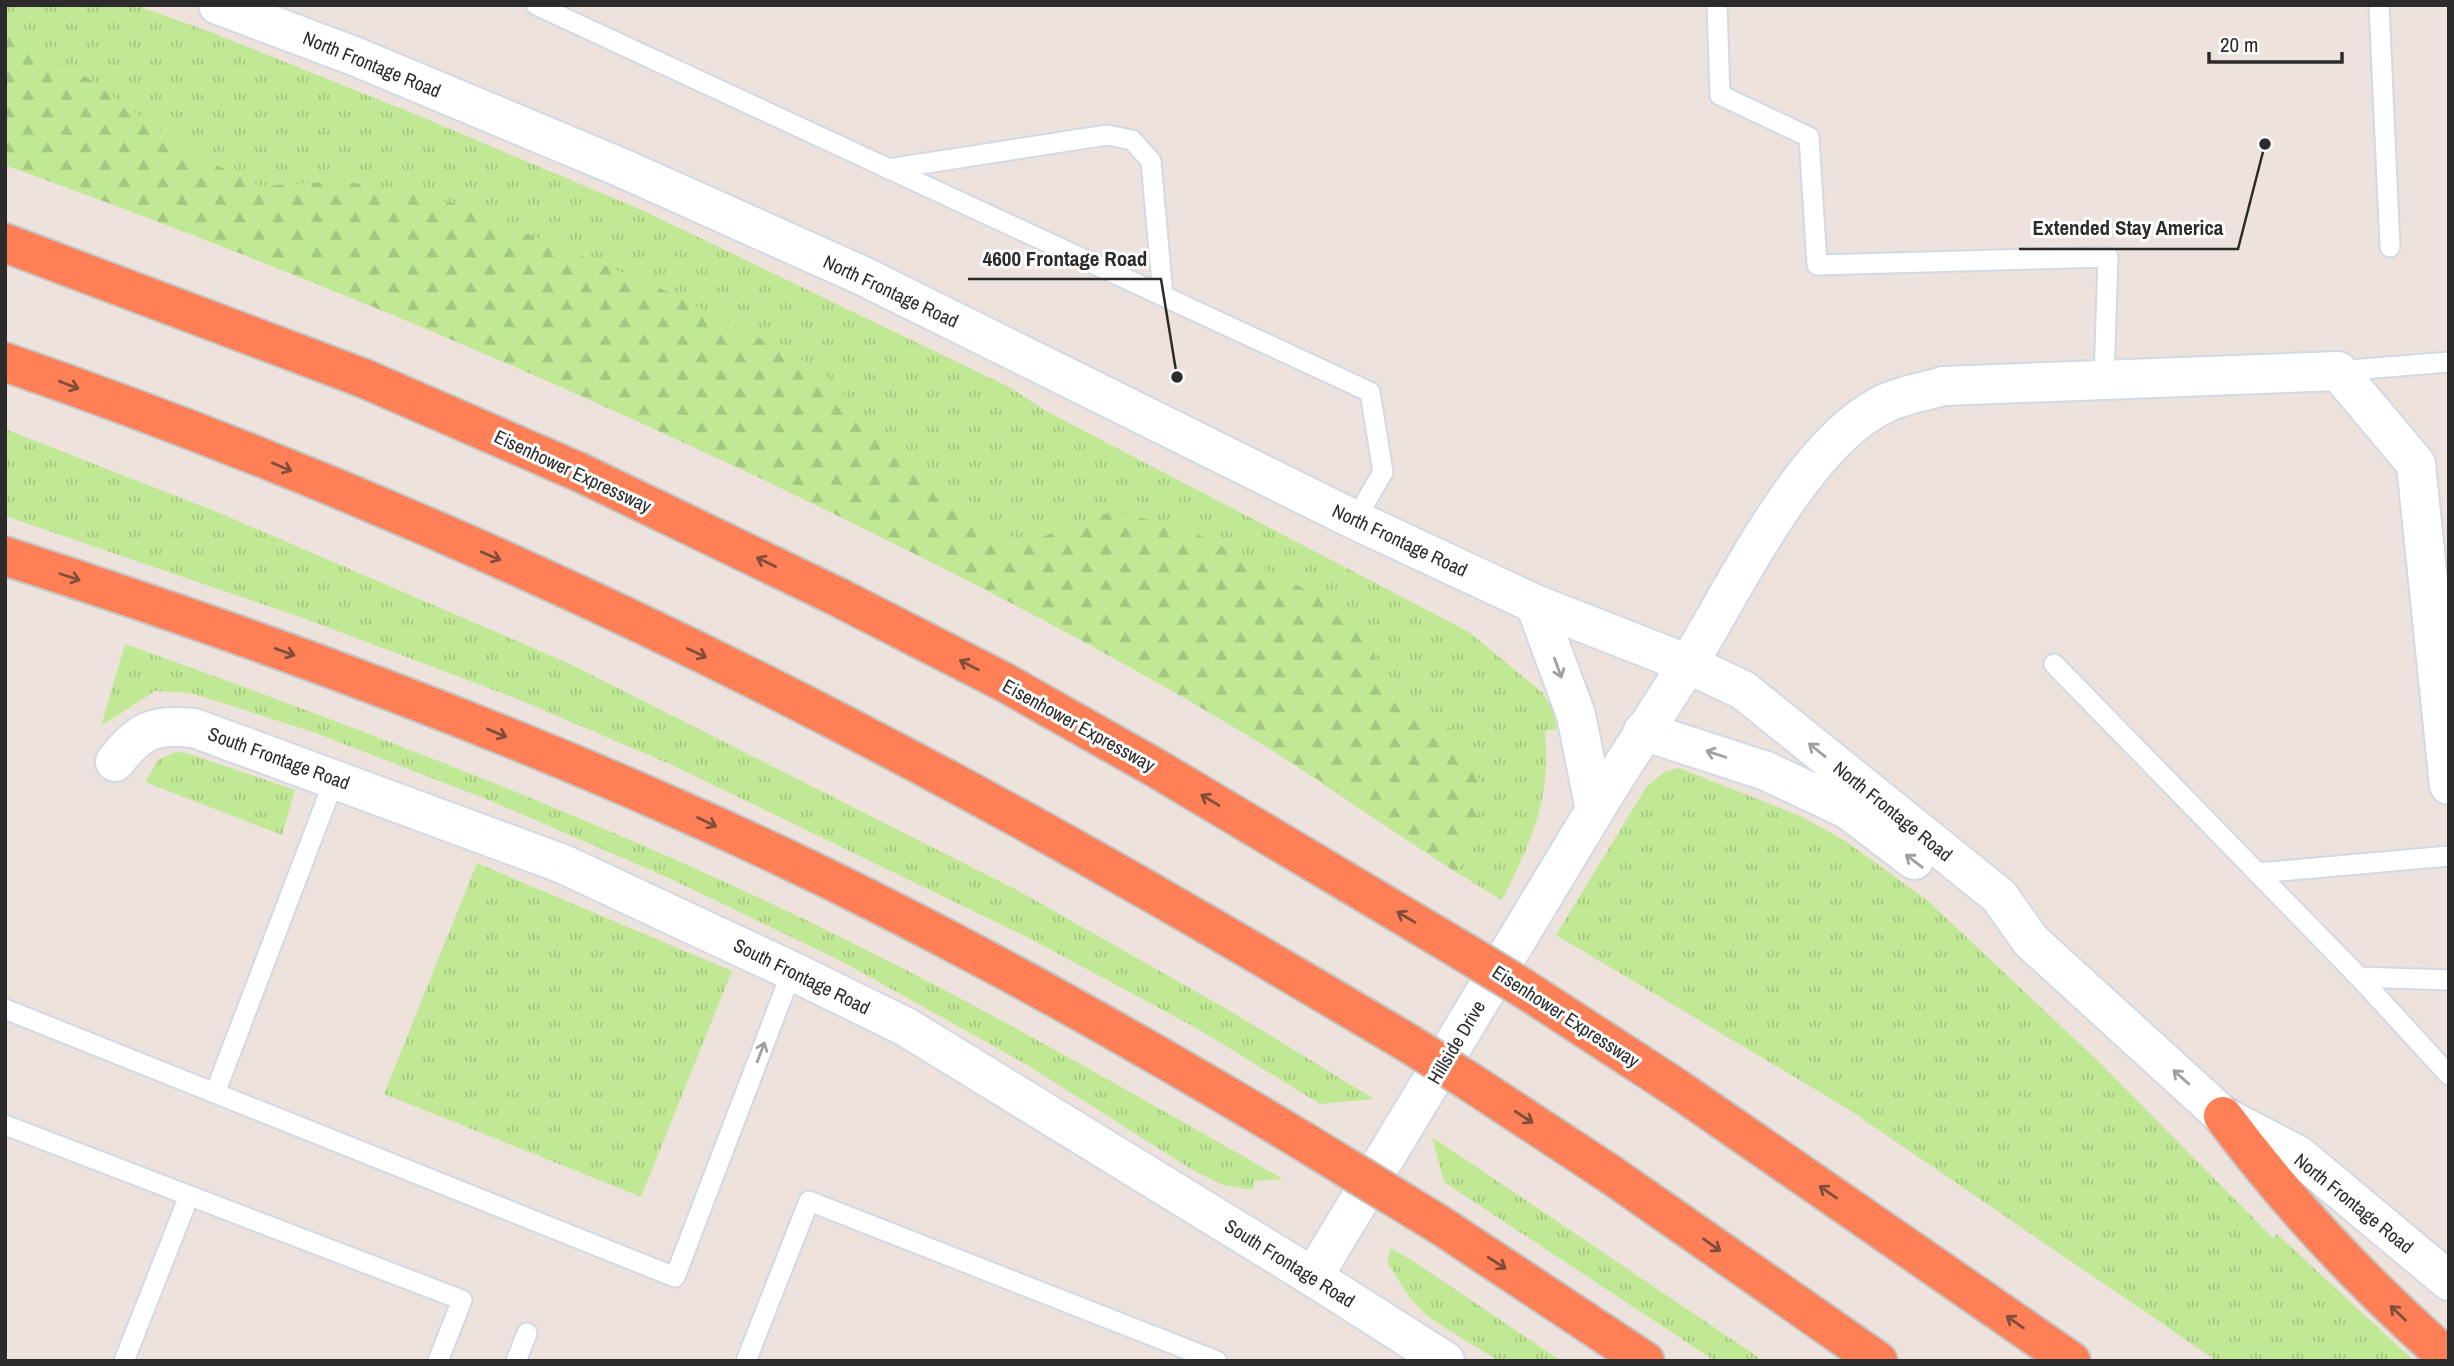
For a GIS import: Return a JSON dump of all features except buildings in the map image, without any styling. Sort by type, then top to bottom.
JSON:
[{"type":"highway","name":"Eisenhower Expressway","points":[[5,243],[363,379],[579,472],[838,597],[1004,682],[1154,767],[1523,988],[1678,1089],[2071,1361]]},
{"type":"highway","points":[[5,362],[280,467],[502,560],[718,662],[1013,815],[1165,899],[1467,1080],[1610,1174],[1878,1361]]},
{"type":"highway","points":[[5,556],[166,608],[434,706],[682,810],[887,908],[1119,1030],[1440,1225],[1646,1361]]},
{"type":"highway","points":[[2223,1116],[2270,1180],[2398,1314],[2449,1359]]},
{"type":"main road","name":"North Frontage Road","points":[[232,8],[354,55],[597,157],[863,276],[1355,520],[1535,604],[1688,664],[1743,690],[1999,896],[2031,941],[2223,1116],[2298,1155],[2449,1281]]},
{"type":"main road","name":"Hillside Drive","points":[[1313,1277],[1643,731],[1688,664],[1793,493],[1839,435],[1882,404],[1943,386],[2337,371]]},
{"type":"main road","points":[[2337,371],[2416,464],[2449,786]]},
{"type":"main road","points":[[1535,604],[1576,715],[1595,810]]},
{"type":"main road","name":"South Frontage Road","points":[[115,762],[131,741],[148,730],[169,726],[194,728],[563,864],[906,1027],[1445,1361]]},
{"type":"main road","points":[[1643,731],[1766,771],[1847,809],[1981,912],[2031,941]]},
{"type":"lane","points":[[536,5],[1370,393],[1383,472],[1355,520]]},
{"type":"lane","points":[[1717,5],[1720,94],[1809,137],[1817,265],[2108,257],[2104,380]]},
{"type":"lane","points":[[2379,5],[2390,247]]},
{"type":"lane","points":[[888,169],[1107,135],[1132,140],[1151,162],[1163,296]]},
{"type":"lane","points":[[2337,371],[2449,362]]},
{"type":"lane","points":[[2054,664],[2359,977],[2449,1076]]},
{"type":"lane","points":[[215,1093],[335,778]]},
{"type":"lane","points":[[2257,873],[2449,856]]},
{"type":"lane","points":[[5,1009],[675,1277],[792,971]]},
{"type":"lane","points":[[2359,977],[2449,980]]},
{"type":"lane","points":[[5,1125],[462,1300],[438,1361]]},
{"type":"lane","points":[[124,1361],[190,1196]]},
{"type":"lane","points":[[746,1361],[809,1201],[1217,1361]]},
{"type":"lane","points":[[516,1361],[527,1333]]},
{"type":"green space","points":[[5,5],[135,5],[213,33],[417,115],[644,211],[1009,387],[1048,412],[1469,632],[1543,693],[1554,712],[1557,729],[1545,731],[1545,778],[1537,819],[1502,900],[1212,712],[1061,628],[879,536],[664,433],[448,338],[228,249],[5,165]]},
{"type":"green space","points":[[5,34],[83,75],[191,153],[260,186],[344,181],[450,202],[662,289],[819,368],[923,477],[986,534],[1031,541],[1110,512],[1182,526],[1353,614],[1389,685],[1455,732],[1480,781],[1478,822],[1458,874],[1318,779],[1174,692],[1026,611],[875,534],[661,432],[446,337],[227,248],[5,165]]},
{"type":"green space","points":[[5,429],[222,514],[568,663],[1017,890],[1232,1012],[1374,1099],[1320,1104],[1198,1029],[1029,938],[672,765],[515,698],[303,618],[5,516]]},
{"type":"green space","points":[[125,644],[288,703],[530,798],[768,902],[964,1001],[1283,1179],[1254,1181],[1253,1190],[1223,1185],[1191,1169],[1029,1066],[843,962],[671,879],[491,801],[313,732],[191,693],[155,691],[101,726]]},
{"type":"green space","points":[[175,752],[187,753],[295,790],[282,835],[145,782],[158,760]]},
{"type":"green space","points":[[1679,768],[1800,816],[1844,840],[1927,900],[2098,1061],[2273,1238],[2277,1234],[2414,1361],[2217,1361],[1848,1109],[1556,935],[1647,786],[1666,771]]},
{"type":"green space","points":[[477,863],[732,971],[641,1197],[384,1094]]},
{"type":"green space","points":[[1432,1137],[1764,1361],[1715,1361],[1444,1182]]},
{"type":"green space","points":[[1391,1248],[1561,1361],[1499,1361],[1428,1317],[1409,1297],[1387,1262]]},
{"type":"place","name":"Extended Stay America","points":[[2265,144]]},
{"type":"place","name":"4600 Frontage Road","points":[[1177,377]]}]
